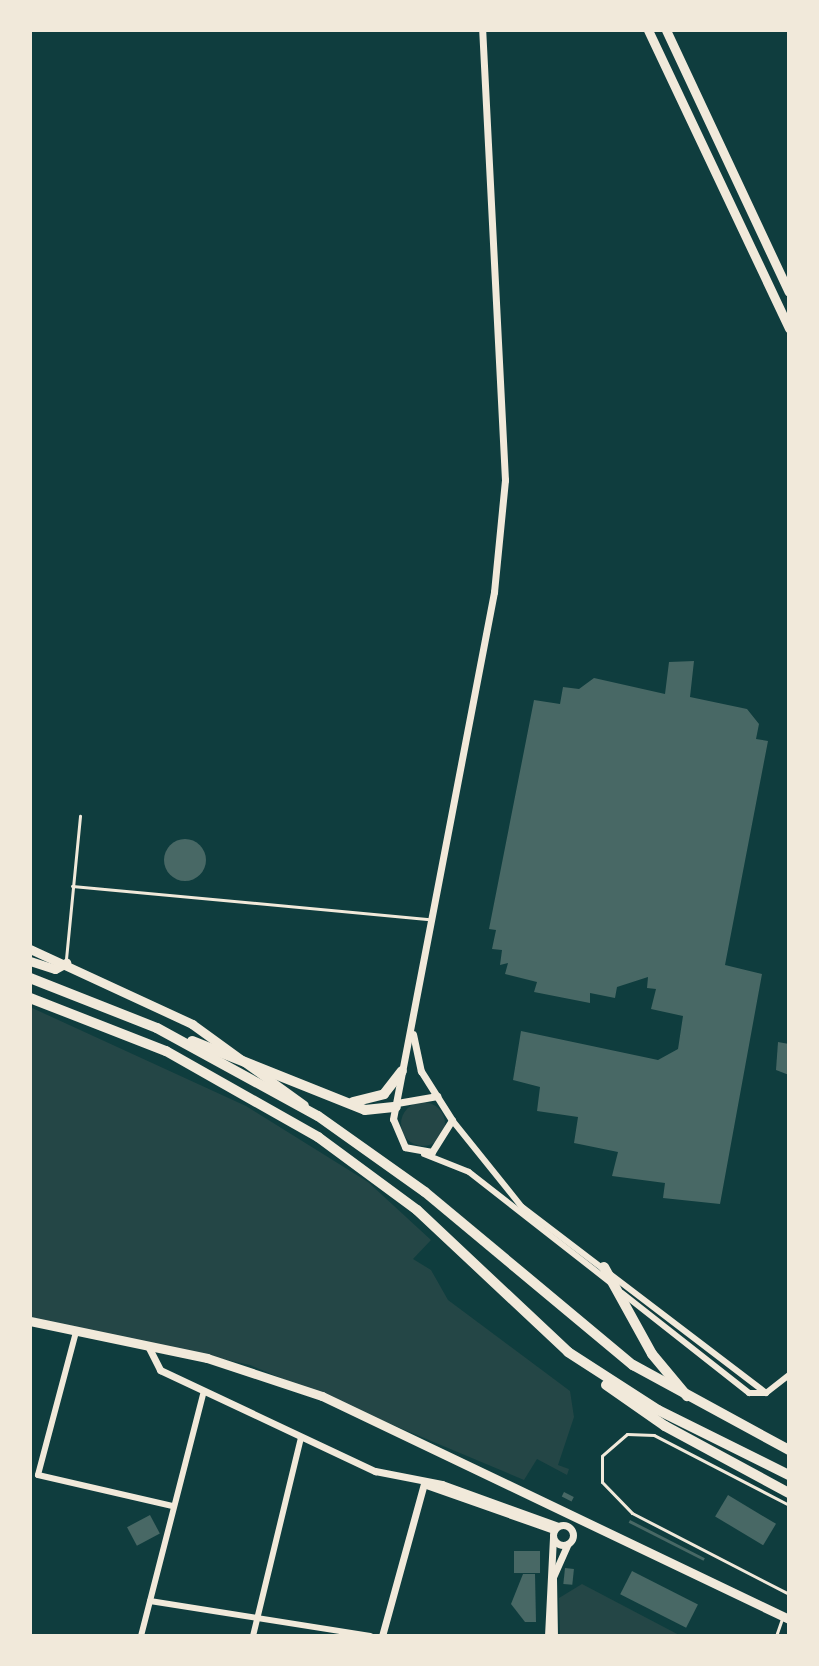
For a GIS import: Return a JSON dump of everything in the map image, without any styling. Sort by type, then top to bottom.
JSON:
[{"type":"highway","points":[[30,978],[171,1035],[248,1059],[365,1110],[396,1105]]},
{"type":"highway","points":[[30,998],[153,1045],[318,1137],[406,1201],[523,1316],[588,1366],[631,1406],[789,1493]]},
{"type":"highway","points":[[171,1035],[318,1116],[425,1192],[633,1365],[694,1403],[789,1450]]},
{"type":"highway","points":[[342,1101],[375,1099],[402,1071]]},
{"type":"highway","points":[[604,1267],[652,1354],[694,1403]]},
{"type":"highway","points":[[588,1366],[695,1431],[789,1475]]},
{"type":"main road","points":[[648,30],[789,328]]},
{"type":"main road","points":[[666,30],[789,292]]},
{"type":"main road","points":[[30,949],[66,963],[248,1059],[318,1116]]},
{"type":"main road","points":[[30,961],[55,969],[66,963]]},
{"type":"main road","points":[[30,1321],[148,1346],[281,1380],[588,1519],[787,1618]]},
{"type":"street","points":[[482,30],[501,350],[502,538],[413,1034],[396,1105],[398,1140],[421,1153],[469,1172],[551,1240],[616,1287],[661,1326],[749,1393],[766,1393],[789,1375]]},
{"type":"street","points":[[413,1034],[417,1061],[492,1178],[556,1233],[676,1320],[766,1393]]},
{"type":"street","points":[[396,1105],[437,1096]]},
{"type":"street","points":[[421,1153],[440,1146],[452,1120]]},
{"type":"street","points":[[551,1240],[556,1233]]},
{"type":"street","points":[[661,1326],[676,1320]]},
{"type":"street","points":[[76,1332],[38,1475],[172,1506]]},
{"type":"street","points":[[148,1346],[160,1370],[301,1438],[397,1480],[424,1484],[556,1530],[571,1541]]},
{"type":"street","points":[[141,1636],[204,1391]]},
{"type":"street","points":[[253,1636],[301,1438]]},
{"type":"street","points":[[382,1636],[424,1484]]},
{"type":"street","points":[[551,1636],[551,1551],[556,1530],[556,1504]]},
{"type":"street","points":[[551,1636],[553,1577],[571,1541],[588,1519]]},
{"type":"street","points":[[556,1530],[571,1541]]},
{"type":"street","points":[[551,1551],[561,1559]]},
{"type":"street","points":[[150,1601],[370,1636]]},
{"type":"lane","points":[[66,963],[80,816]]},
{"type":"lane","points":[[72,886],[432,920]]},
{"type":"lane","points":[[789,1505],[654,1435],[627,1434],[602,1456],[602,1482],[632,1513],[789,1594]]},
{"type":"lane","points":[[776,1636],[787,1618]]},
{"type":"shaded area","points":[[30,1007],[246,1106],[368,1182],[431,1240],[413,1259],[431,1270],[448,1300],[570,1391],[574,1417],[558,1465],[569,1469],[567,1475],[537,1459],[524,1480],[250,1365],[30,1317]]},
{"type":"shaded area","points":[[423,1102],[438,1109],[445,1124],[438,1139],[423,1146],[408,1139],[401,1124],[408,1109]]},
{"type":"shaded area","points":[[582,1584],[681,1636],[560,1636],[559,1598]]},
{"type":"building","points":[[694,661],[690,697],[747,709],[759,724],[756,739],[768,741],[725,965],[762,974],[720,1204],[663,1198],[665,1183],[612,1176],[618,1152],[574,1143],[578,1117],[537,1111],[540,1087],[513,1080],[521,1031],[658,1060],[678,1049],[683,1016],[651,1009],[656,989],[647,988],[648,977],[617,987],[615,998],[590,993],[590,1003],[534,992],[537,982],[505,974],[508,963],[500,965],[502,950],[492,949],[496,930],[489,929],[534,700],[560,704],[563,687],[579,689],[594,678],[665,694],[669,662]]},
{"type":"building","points":[[185,839],[200,845],[206,860],[200,875],[185,881],[170,875],[164,860],[170,845]]},
{"type":"building","points":[[778,1042],[789,1044],[789,1075],[776,1070]]},
{"type":"building","points":[[564,1492],[574,1497],[572,1501],[562,1496]]},
{"type":"building","points":[[728,1495],[776,1524],[763,1545],[715,1516]]},
{"type":"building","points":[[150,1515],[160,1534],[137,1546],[127,1527]]},
{"type":"building","points":[[630,1520],[705,1558],[703,1561],[629,1523]]},
{"type":"building","points":[[514,1551],[540,1551],[540,1573],[514,1573]]},
{"type":"building","points":[[565,1568],[574,1569],[572,1585],[563,1584]]},
{"type":"building","points":[[632,1571],[698,1605],[686,1628],[620,1594]]},
{"type":"building","points":[[523,1574],[535,1574],[536,1622],[525,1622],[511,1604]]}]
